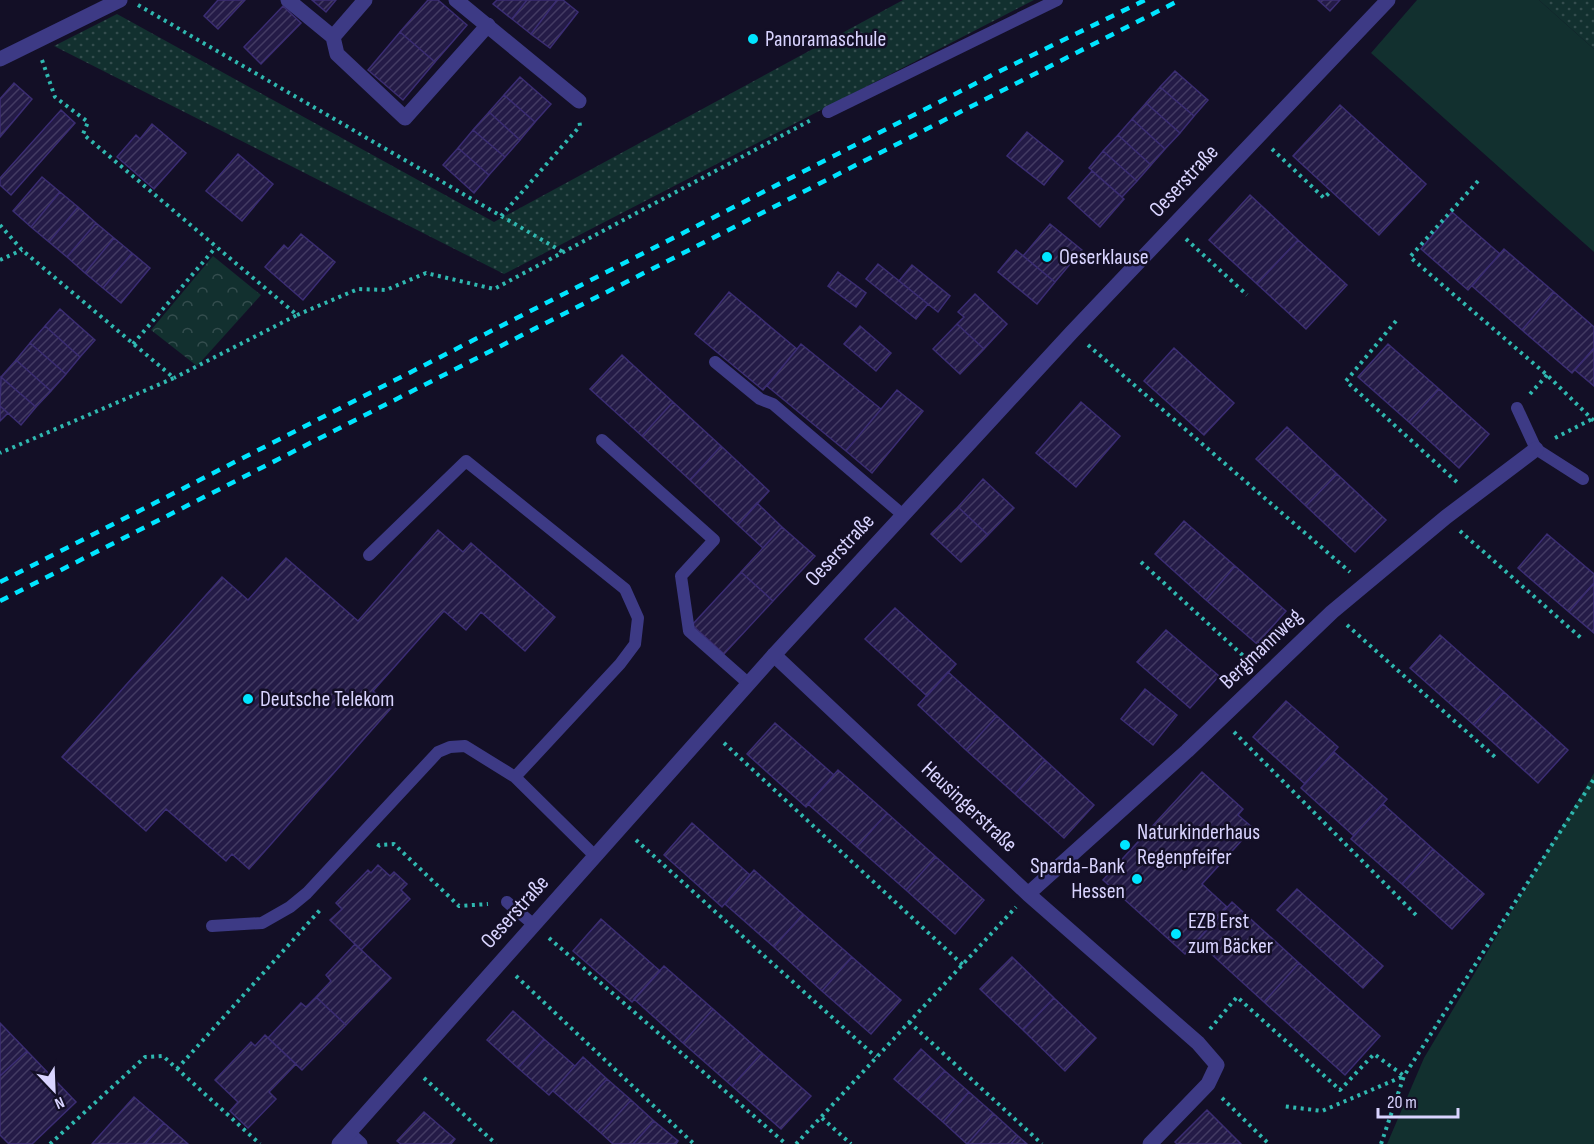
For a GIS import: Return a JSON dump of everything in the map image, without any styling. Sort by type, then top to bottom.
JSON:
[{"type":"street","points":[[288,0],[333,37],[336,54],[405,118],[488,25]]},
{"type":"street","points":[[333,37],[365,0]]},
{"type":"street","points":[[456,0],[579,101]]},
{"type":"street","name":"Oeserstraße","points":[[349,1141],[410,1065],[774,655],[1072,332],[1388,0]]},
{"type":"street","points":[[0,59],[119,1]]},
{"type":"street","name":"Bergmannweg","points":[[1028,894],[1187,751],[1332,612],[1446,518],[1536,449]]},
{"type":"street","name":"Heusingerstraße","points":[[774,655],[1028,894],[1198,1043],[1217,1065],[1208,1084]]},
{"type":"street","points":[[1150,1144],[1208,1084]]},
{"type":"lane","points":[[828,112],[1057,0]]},
{"type":"lane","points":[[715,362],[760,399],[773,404],[903,515]]},
{"type":"lane","points":[[1517,408],[1536,449],[1583,479]]},
{"type":"lane","points":[[602,440],[714,540],[681,576],[689,631],[749,684]]},
{"type":"lane","points":[[369,555],[466,461],[625,589],[638,618],[635,644],[620,664],[514,777]]},
{"type":"lane","points":[[212,926],[262,923],[290,908],[307,893],[438,752],[450,747],[465,746],[514,777],[595,856]]},
{"type":"lane","points":[[507,902],[534,925]]},
{"type":"path","points":[[119,1],[563,252]]},
{"type":"path","points":[[36,42],[55,97],[88,122],[83,134],[297,315]]},
{"type":"path","points":[[501,216],[580,126],[579,101]]},
{"type":"path","points":[[0,453],[174,378],[297,315],[358,289],[386,290],[426,273],[494,289],[828,112]]},
{"type":"path","points":[[1258,136],[1324,198],[1331,191]]},
{"type":"path","points":[[1478,181],[1410,257],[1547,375],[1593,420],[1536,449]]},
{"type":"path","points":[[0,225],[22,250],[174,378]]},
{"type":"path","points":[[1172,227],[1247,295]]},
{"type":"path","points":[[133,344],[216,247]]},
{"type":"path","points":[[0,260],[22,250]]},
{"type":"path","points":[[1396,321],[1346,381],[1473,497]]},
{"type":"path","points":[[1072,332],[1364,584]]},
{"type":"path","points":[[1517,408],[1547,375]]},
{"type":"path","points":[[1446,518],[1581,638]]},
{"type":"path","points":[[1141,562],[1265,676]]},
{"type":"path","points":[[1332,612],[1496,758]]},
{"type":"path","points":[[1221,718],[1416,915]]},
{"type":"path","points":[[709,728],[963,965]]},
{"type":"path","points":[[1381,1144],[1404,1076],[1594,779]]},
{"type":"path","points":[[622,826],[876,1057]]},
{"type":"path","points":[[371,854],[379,845],[394,844],[459,906],[507,902]]},
{"type":"path","points":[[796,1144],[1028,894]]},
{"type":"path","points":[[177,1069],[325,905]]},
{"type":"path","points":[[534,925],[786,1144]]},
{"type":"path","points":[[501,962],[694,1144]]},
{"type":"path","points":[[1198,1043],[1237,997],[1340,1090],[1374,1054],[1404,1076]]},
{"type":"path","points":[[909,1022],[1042,1144]]},
{"type":"path","points":[[50,1144],[145,1057],[163,1056],[260,1144]]},
{"type":"path","points":[[410,1065],[496,1144]]},
{"type":"path","points":[[1282,1106],[1323,1111],[1404,1076]]},
{"type":"path","points":[[1208,1084],[1269,1144]]},
{"type":"path","points":[[822,1118],[851,1144]]},
{"type":"green space","points":[[903,0],[1034,0],[504,274],[54,46],[117,14],[494,222]]},
{"type":"green space","points":[[1417,0],[1539,0],[1594,49],[1594,252],[1371,53]]},
{"type":"green space","points":[[1539,0],[1594,0],[1594,49]]},
{"type":"green space","points":[[213,256],[261,295],[197,366],[151,330]]},
{"type":"green space","points":[[1594,773],[1594,1144],[1387,1144],[1424,1058]]},
{"type":"building","points":[[218,0],[245,0],[218,29],[204,16]]},
{"type":"building","points":[[312,0],[336,0],[326,12]]},
{"type":"building","points":[[428,0],[438,0],[467,25],[435,62],[400,32]]},
{"type":"building","points":[[497,0],[527,0],[512,19],[493,4]]},
{"type":"building","points":[[527,0],[557,0],[531,34],[512,19]]},
{"type":"building","points":[[557,0],[563,0],[578,12],[550,48],[531,34]]},
{"type":"building","points":[[1318,0],[1340,0],[1330,11]]},
{"type":"building","points":[[283,6],[301,23],[261,64],[244,47]]},
{"type":"building","points":[[400,32],[435,62],[403,100],[368,70]]},
{"type":"building","points":[[1175,71],[1208,100],[1194,116],[1160,87]]},
{"type":"building","points":[[520,77],[551,104],[535,122],[504,95]]},
{"type":"building","points":[[14,83],[32,99],[0,137],[0,99]]},
{"type":"building","points":[[1160,87],[1194,116],[1180,133],[1146,103]]},
{"type":"building","points":[[504,95],[535,122],[520,140],[489,112]]},
{"type":"building","points":[[1146,103],[1180,133],[1165,149],[1132,119]]},
{"type":"building","points":[[1340,105],[1426,184],[1379,235],[1293,156]]},
{"type":"building","points":[[61,110],[75,123],[11,195],[0,185],[0,178]]},
{"type":"building","points":[[489,112],[520,140],[505,157],[473,130]]},
{"type":"building","points":[[1132,119],[1165,149],[1151,165],[1118,135]]},
{"type":"building","points":[[152,124],[186,153],[154,189],[117,157],[136,135],[140,139]]},
{"type":"building","points":[[473,130],[505,157],[489,175],[458,148]]},
{"type":"building","points":[[1027,132],[1063,161],[1044,185],[1007,156]]},
{"type":"building","points":[[1118,135],[1151,165],[1137,181],[1103,151]]},
{"type":"building","points":[[458,148],[489,175],[474,193],[443,165]]},
{"type":"building","points":[[1103,151],[1137,181],[1122,197],[1089,168]]},
{"type":"building","points":[[238,154],[273,184],[242,221],[206,191]]},
{"type":"building","points":[[1092,171],[1124,199],[1100,227],[1068,198]]},
{"type":"building","points":[[42,177],[60,192],[31,227],[13,211]]},
{"type":"building","points":[[60,192],[78,207],[49,242],[31,227]]},
{"type":"building","points":[[1250,195],[1298,240],[1257,284],[1209,240]]},
{"type":"building","points":[[78,207],[96,223],[67,257],[49,242]]},
{"type":"building","points":[[1452,212],[1500,254],[1468,290],[1421,249]]},
{"type":"building","points":[[96,223],[114,238],[85,273],[67,257]]},
{"type":"building","points":[[1050,224],[1082,250],[1055,282],[1023,256]]},
{"type":"building","points":[[301,234],[335,262],[303,300],[265,267],[284,245],[288,249]]},
{"type":"building","points":[[114,238],[132,253],[103,288],[85,273]]},
{"type":"building","points":[[1298,240],[1347,285],[1306,329],[1257,284]]},
{"type":"building","points":[[1504,249],[1554,292],[1522,330],[1472,286]]},
{"type":"building","points":[[1016,250],[1055,282],[1037,304],[998,272]]},
{"type":"building","points":[[132,253],[150,268],[121,303],[103,288]]},
{"type":"building","points":[[878,264],[928,304],[916,319],[866,279]]},
{"type":"building","points":[[912,265],[950,296],[938,312],[899,281]]},
{"type":"building","points":[[838,272],[866,293],[856,307],[828,286]]},
{"type":"building","points":[[729,292],[797,349],[763,390],[695,334]]},
{"type":"building","points":[[1554,292],[1594,327],[1594,348],[1572,373],[1522,330]]},
{"type":"building","points":[[975,294],[1007,324],[984,349],[957,324],[964,317],[958,312]]},
{"type":"building","points":[[60,309],[95,340],[80,357],[45,326]]},
{"type":"building","points":[[957,324],[984,349],[960,374],[933,349]]},
{"type":"building","points":[[45,326],[80,357],[66,374],[30,343]]},
{"type":"building","points":[[860,326],[891,353],[876,371],[844,344]]},
{"type":"building","points":[[30,343],[66,374],[51,391],[16,360]]},
{"type":"building","points":[[801,344],[881,409],[846,451],[767,386]]},
{"type":"building","points":[[1388,344],[1439,389],[1409,422],[1358,377]]},
{"type":"building","points":[[1174,348],[1234,403],[1204,435],[1144,381]]},
{"type":"building","points":[[1594,348],[1594,386],[1575,370]]},
{"type":"building","points":[[622,355],[673,402],[642,436],[590,389]]},
{"type":"building","points":[[16,360],[51,391],[36,407],[1,377]]},
{"type":"building","points":[[1,377],[36,407],[21,425],[0,406]]},
{"type":"building","points":[[1439,389],[1489,434],[1459,468],[1409,422]]},
{"type":"building","points":[[897,390],[923,411],[872,473],[846,451]]},
{"type":"building","points":[[673,402],[721,446],[690,480],[642,436]]},
{"type":"building","points":[[1081,402],[1120,436],[1076,487],[1036,453]]},
{"type":"building","points":[[0,406],[8,413],[0,421]]},
{"type":"building","points":[[1287,427],[1337,474],[1306,506],[1256,459]]},
{"type":"building","points":[[721,446],[769,491],[738,525],[690,480]]},
{"type":"building","points":[[1337,474],[1386,520],[1355,552],[1306,506]]},
{"type":"building","points":[[983,479],[1014,508],[988,535],[958,507]]},
{"type":"building","points":[[757,503],[782,527],[763,548],[738,525]]},
{"type":"building","points":[[958,507],[988,535],[961,562],[931,534]]},
{"type":"building","points":[[1184,521],[1235,566],[1206,600],[1155,554]]},
{"type":"building","points":[[782,527],[815,556],[773,601],[741,572]]},
{"type":"building","name":"Deutsche Telekom","points":[[438,530],[463,552],[471,543],[555,617],[525,651],[481,612],[466,630],[444,611],[373,691],[392,707],[249,869],[232,854],[226,861],[166,809],[146,831],[62,757],[222,577],[248,600],[286,558],[358,621]]},
{"type":"building","points":[[1547,534],[1594,574],[1594,583],[1569,612],[1518,568]]},
{"type":"building","points":[[1235,566],[1286,611],[1257,644],[1206,600]]},
{"type":"building","points":[[741,572],[773,601],[724,654],[692,625]]},
{"type":"building","points":[[1594,583],[1594,633],[1569,612]]},
{"type":"building","points":[[895,608],[956,664],[927,696],[865,639]]},
{"type":"building","points":[[1166,630],[1219,676],[1190,708],[1137,662]]},
{"type":"building","points":[[1440,635],[1504,692],[1474,725],[1410,668]]},
{"type":"building","points":[[948,672],[997,716],[966,750],[918,705]]},
{"type":"building","points":[[1145,689],[1177,715],[1153,745],[1121,719]]},
{"type":"building","points":[[1504,692],[1568,750],[1538,783],[1474,725]]},
{"type":"building","points":[[1286,701],[1338,747],[1305,784],[1253,737]]},
{"type":"building","points":[[997,716],[1045,760],[1015,794],[966,750]]},
{"type":"building","points":[[775,723],[834,775],[806,807],[747,754]]},
{"type":"building","points":[[1334,752],[1387,799],[1354,836],[1301,788]]},
{"type":"building","points":[[1045,760],[1094,805],[1064,838],[1015,794]]},
{"type":"building","points":[[838,770],[887,813],[857,847],[808,804]]},
{"type":"building","points":[[1202,772],[1243,809],[1238,815],[1253,828],[1202,884],[1227,907],[1185,954],[1103,880]]},
{"type":"building","points":[[1383,804],[1433,849],[1402,884],[1351,839]]},
{"type":"building","points":[[887,813],[936,857],[906,890],[857,847]]},
{"type":"building","points":[[692,823],[750,875],[722,907],[664,855]]},
{"type":"building","points":[[1433,849],[1484,894],[1452,929],[1402,884]]},
{"type":"building","points":[[936,857],[984,900],[955,934],[906,890]]},
{"type":"building","points":[[378,865],[390,876],[394,872],[407,884],[401,890],[410,899],[361,950],[330,920],[342,909],[336,903],[368,870],[371,873]]},
{"type":"building","points":[[754,870],[803,914],[774,947],[725,904]]},
{"type":"building","points":[[1297,889],[1383,966],[1363,988],[1277,910]]},
{"type":"building","points":[[1232,902],[1299,963],[1264,1002],[1197,941]]},
{"type":"building","points":[[803,914],[852,957],[822,991],[774,947]]},
{"type":"building","points":[[601,919],[660,971],[632,1002],[573,951]]},
{"type":"building","points":[[355,944],[391,978],[346,1025],[316,997],[331,981],[326,975]]},
{"type":"building","points":[[852,957],[901,1000],[871,1034],[822,991]]},
{"type":"building","points":[[1012,957],[1054,998],[1023,1030],[980,989]]},
{"type":"building","points":[[1299,963],[1380,1036],[1345,1075],[1264,1002]]},
{"type":"building","points":[[664,966],[713,1009],[683,1043],[634,999]]},
{"type":"building","points":[[316,997],[346,1025],[302,1070],[268,1038],[301,1003],[306,1007]]},
{"type":"building","points":[[1054,998],[1096,1038],[1065,1071],[1023,1030]]},
{"type":"building","points":[[713,1009],[762,1053],[732,1086],[683,1043]]},
{"type":"building","points":[[513,1011],[544,1039],[518,1068],[487,1040]]},
{"type":"building","points":[[0,1023],[27,1051],[0,1076]]},
{"type":"building","points":[[265,1035],[296,1064],[269,1092],[276,1099],[248,1128],[230,1111],[238,1102],[215,1080],[251,1042],[255,1046]]},
{"type":"building","points":[[544,1039],[575,1066],[549,1095],[518,1068]]},
{"type":"building","points":[[921,1049],[945,1071],[918,1100],[894,1079]]},
{"type":"building","points":[[27,1051],[76,1102],[32,1144],[9,1144],[0,1135],[0,1076]]},
{"type":"building","points":[[762,1053],[811,1096],[781,1129],[732,1086]]},
{"type":"building","points":[[583,1057],[607,1079],[577,1112],[553,1091]]},
{"type":"building","points":[[945,1071],[969,1092],[943,1122],[918,1100]]},
{"type":"building","points":[[607,1079],[631,1100],[601,1133],[577,1112]]},
{"type":"building","points":[[969,1092],[994,1114],[967,1144],[943,1122]]},
{"type":"building","points":[[134,1097],[164,1123],[145,1144],[92,1144]]},
{"type":"building","points":[[631,1100],[654,1121],[633,1144],[613,1144],[601,1133]]},
{"type":"building","points":[[1207,1110],[1241,1144],[1177,1144],[1175,1142]]},
{"type":"building","points":[[424,1112],[455,1139],[451,1144],[401,1144],[397,1141]]},
{"type":"building","points":[[994,1114],[1018,1136],[1011,1144],[967,1144]]},
{"type":"building","points":[[654,1121],[678,1141],[676,1144],[633,1144]]},
{"type":"building","points":[[164,1123],[188,1144],[145,1144]]},
{"type":"building","points":[[1018,1136],[1027,1144],[1011,1144]]},
{"type":"railway","points":[[0,582],[998,72],[1145,0]]},
{"type":"railway","points":[[0,601],[1180,0]]},
{"type":"place","name":"Panoramaschule","points":[[753,39]]},
{"type":"place","name":"Oeserklause","points":[[1047,257]]},
{"type":"place","name":"Deutsche Telekom","points":[[248,699]]},
{"type":"place","name":"Naturkinderhaus Regenpfeifer","points":[[1125,845]]},
{"type":"place","name":"Sparda-Bank Hessen","points":[[1137,879]]},
{"type":"place","name":"EZB Erst zum Bäcker","points":[[1176,934]]}]
